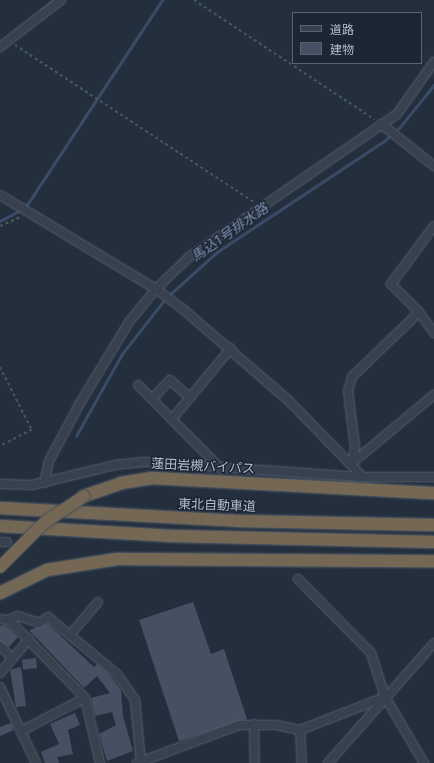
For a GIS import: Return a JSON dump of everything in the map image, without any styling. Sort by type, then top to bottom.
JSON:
[{"type":"highway","name":"蓮田岩槻バイパス","points":[[0,567],[44,524],[84,496],[121,483],[153,478],[434,493]]},
{"type":"highway","name":"東北自動車道","points":[[0,508],[201,520],[434,524]]},
{"type":"highway","points":[[0,526],[179,536],[434,542]]},
{"type":"highway","points":[[0,593],[48,570],[118,560],[434,561]]},
{"type":"street","points":[[0,47],[10,41],[61,0]]},
{"type":"street","points":[[44,483],[49,462],[80,403],[129,322],[156,289],[189,257],[397,114],[434,62]]},
{"type":"street","points":[[381,124],[434,166]]},
{"type":"street","points":[[0,195],[156,289],[231,348],[352,463],[363,477]]},
{"type":"street","points":[[434,226],[391,284],[419,312],[434,333]]},
{"type":"street","points":[[352,463],[355,447],[348,391],[352,377],[419,312]]},
{"type":"street","points":[[172,419],[231,348]]},
{"type":"street","points":[[152,399],[170,380],[190,398]]},
{"type":"street","points":[[138,385],[221,469]]},
{"type":"street","points":[[352,463],[434,395]]},
{"type":"street","points":[[0,484],[44,483],[115,464],[146,462],[221,469],[363,477],[434,477]]},
{"type":"street","points":[[298,578],[371,653],[385,696],[424,763]]},
{"type":"street","points":[[70,635],[98,602]]},
{"type":"street","points":[[2,620],[18,616],[39,623],[48,617],[117,674],[135,700],[139,763],[239,725],[254,724],[300,730],[385,696]]},
{"type":"street","points":[[2,620],[29,639],[85,698],[100,763]]},
{"type":"street","points":[[0,673],[29,639]]},
{"type":"street","points":[[328,763],[385,696],[434,643]]},
{"type":"street","points":[[0,646],[12,658]]},
{"type":"street","points":[[0,687],[36,763]]},
{"type":"street","points":[[21,731],[85,698]]},
{"type":"street","points":[[254,724],[255,763]]},
{"type":"street","points":[[300,730],[302,763]]},
{"type":"path","points":[[194,0],[381,124]]},
{"type":"path","points":[[10,41],[262,208]]},
{"type":"path","points":[[0,226],[30,213]]},
{"type":"path","points":[[0,367],[32,430],[0,446]]},
{"type":"building","points":[[193,602],[211,654],[224,649],[247,719],[179,741],[139,620]]},
{"type":"building","points":[[48,624],[94,667],[97,664],[109,674],[121,690],[123,716],[133,751],[107,761],[99,734],[116,725],[112,712],[95,716],[91,698],[110,693],[97,676],[84,688],[29,630]]},
{"type":"building","points":[[5,625],[18,637],[9,647],[0,641],[0,626]]},
{"type":"building","points":[[36,658],[37,668],[23,669],[22,659]]},
{"type":"building","points":[[21,667],[26,706],[16,707],[10,670]]},
{"type":"building","points":[[75,713],[80,725],[68,730],[73,754],[57,757],[59,763],[45,763],[41,752],[59,744],[50,724]]},
{"type":"building","points":[[11,723],[14,730],[0,736],[0,727]]},
{"type":"waterway","points":[[41,10],[54,0]]},
{"type":"waterway","points":[[25,208],[162,0]]},
{"type":"waterway","name":"馬込1号排水路","points":[[76,436],[122,354],[165,299],[217,252],[384,141],[400,127],[434,85]]},
{"type":"waterway","points":[[0,221],[21,210]]}]
